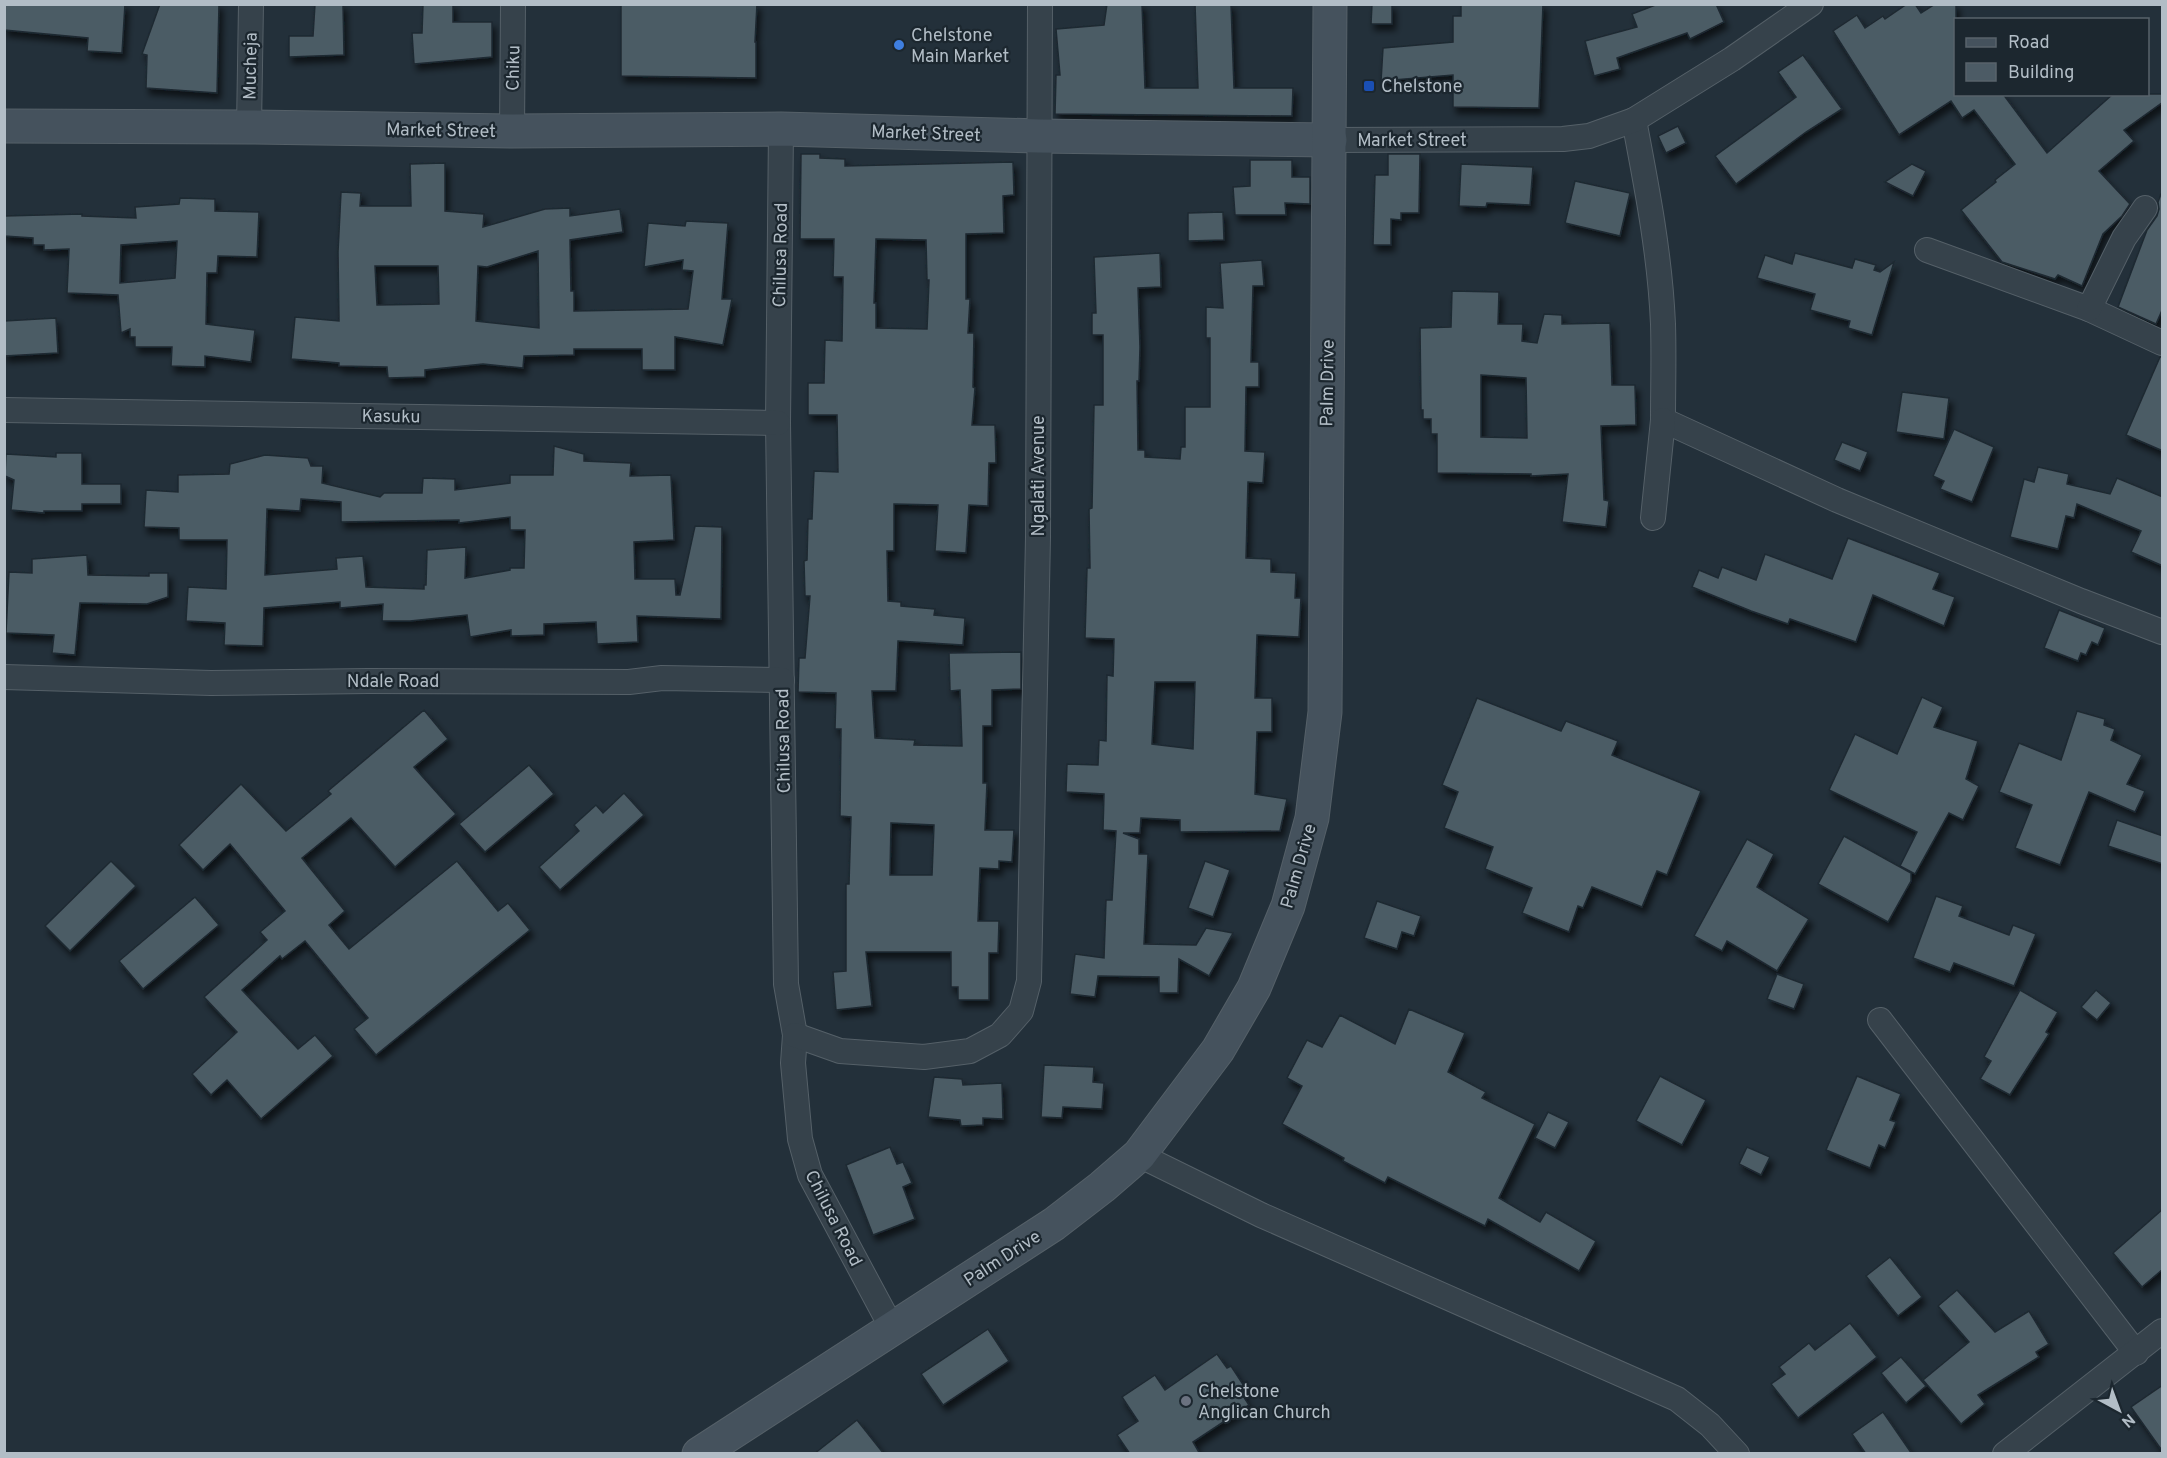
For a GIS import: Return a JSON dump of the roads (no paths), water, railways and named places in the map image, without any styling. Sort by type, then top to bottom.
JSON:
[{"type":"street","name":"Mucheja","points":[[249,127],[251,4]]},
{"type":"street","name":"Chiku","points":[[512,131],[513,4]]},
{"type":"street","name":"Ngalati Avenue","points":[[795,1035],[840,1051],[924,1057],[970,1051],[1000,1035],[1021,1011],[1029,981],[1038,537],[1041,4]]},
{"type":"street","name":"Palm Drive","points":[[699,1454],[1054,1224],[1102,1187],[1139,1155],[1218,1050],[1254,988],[1288,906],[1312,818],[1325,712],[1330,4]]},
{"type":"street","name":"Market Street","points":[[4,126],[512,131],[781,129],[1039,136],[1330,140],[1563,139],[1589,136],[1634,120],[1811,4]]},
{"type":"street","points":[[1634,120],[1651,210],[1663,323],[1664,420],[1653,518]]},
{"type":"street","name":"Chilusa Road","points":[[781,129],[778,423],[786,984],[795,1035],[793,1063],[800,1139],[810,1175],[892,1330]]},
{"type":"street","points":[[2090,309],[2124,238],[2145,208]]},
{"type":"street","points":[[1927,250],[2090,309],[2163,343]]},
{"type":"street","name":"Kasuku","points":[[4,410],[778,423]]},
{"type":"street","points":[[1664,420],[1837,500],[2163,632]]},
{"type":"street","name":"Ndale Road","points":[[4,677],[211,683],[629,682],[662,678],[782,680]]},
{"type":"street","points":[[1880,1020],[2136,1353]]},
{"type":"street","points":[[1139,1155],[1261,1215],[1677,1399],[1710,1425],[1737,1454]]},
{"type":"street","points":[[2005,1454],[2163,1331]]},
{"type":"place","name":"Chelstone Main Market","points":[[899,45]]},
{"type":"place","name":"Chelstone","points":[[1369,86]]},
{"type":"place","name":"Chelstone Anglican Church","points":[[1186,1401]]}]
